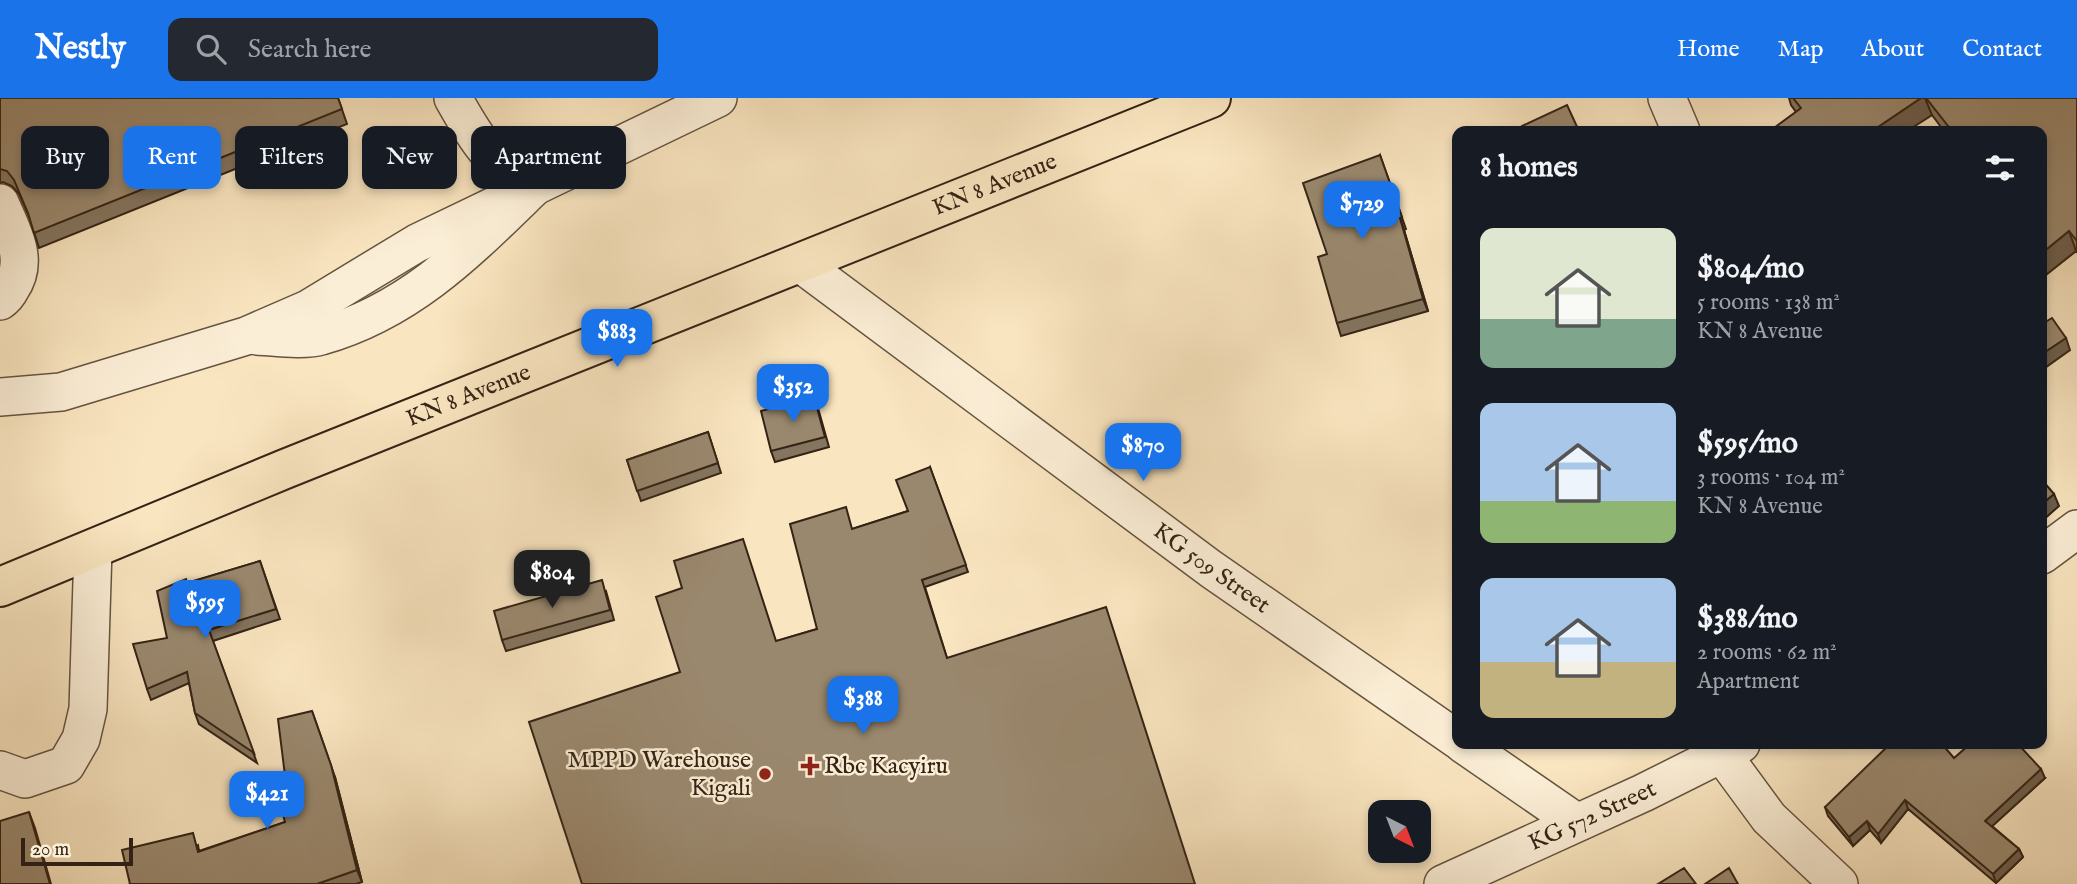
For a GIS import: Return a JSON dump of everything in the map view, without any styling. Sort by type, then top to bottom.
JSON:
[{"type":"main road","name":"KN 8 Avenue","points":[[0,587],[298,463],[1212,98]]},
{"type":"street","points":[[453,98],[471,130]]},
{"type":"street","points":[[626,143],[719,98]]},
{"type":"street","points":[[1667,98],[1679,126]]},
{"type":"street","points":[[0,397],[61,392],[246,336],[308,309],[417,243],[531,189]]},
{"type":"street","points":[[0,203],[15,237],[21,264],[17,279],[5,298],[0,300]]},
{"type":"street","name":"KG 509 Street","points":[[801,264],[1211,569],[1452,736]]},
{"type":"street","points":[[2047,551],[2077,529]]},
{"type":"street","points":[[0,770],[24,779],[66,765],[81,739],[88,709],[93,549]]},
{"type":"street","points":[[1470,749],[1576,822]]},
{"type":"street","points":[[1732,749],[1769,818],[1839,884]]},
{"type":"street","name":"KG 572 Street","points":[[1443,884],[1643,793],[1732,749]]},
{"type":"building","points":[[0,98],[338,98],[342,109],[300,126],[235,126],[235,152],[221,158],[221,126],[123,126],[123,189],[143,189],[34,233],[14,180],[7,171],[0,169]]},
{"type":"building","points":[[1793,98],[1921,98],[1879,126],[1777,126],[1801,108]]},
{"type":"building","points":[[1926,98],[2077,98],[2077,241],[2069,231],[2047,249],[2047,126],[1948,126]]},
{"type":"building","points":[[1567,105],[1577,126],[1522,126]]},
{"type":"building","points":[[1380,155],[1402,217],[1400,218],[1423,299],[1337,323],[1318,257],[1327,254],[1303,183]]},
{"type":"building","points":[[2052,318],[2066,338],[2047,351],[2047,321]]},
{"type":"building","points":[[814,397],[825,437],[771,451],[761,411]]},
{"type":"building","points":[[708,432],[718,463],[637,491],[627,460]]},
{"type":"building","points":[[930,467],[966,565],[922,580],[947,658],[1106,607],[1195,884],[582,884],[529,722],[680,672],[656,597],[682,588],[674,561],[743,539],[776,641],[817,629],[790,524],[846,507],[852,529],[908,511],[896,480]]},
{"type":"building","points":[[2047,486],[2054,494],[2047,500]]},
{"type":"building","points":[[260,561],[276,609],[209,630],[254,753],[195,713],[187,672],[147,689],[133,644],[167,638],[157,591],[186,579],[187,583]]},
{"type":"building","points":[[602,580],[610,610],[502,640],[494,611]]},
{"type":"building","points":[[312,711],[331,765],[357,870],[317,884],[130,884],[122,850],[193,833],[198,852],[285,822],[282,811],[289,808],[278,719]]},
{"type":"building","points":[[1885,749],[1946,749],[1954,758],[1964,749],[2023,749],[2041,769],[1985,821],[2019,849],[1993,874],[1905,800],[1878,834],[1867,821],[1849,837],[1825,807]]},
{"type":"building","points":[[29,812],[50,884],[0,884],[0,821]]},
{"type":"building","points":[[1684,868],[1696,884],[1658,884]]},
{"type":"building","points":[[1729,868],[1738,884],[1705,884]]},
{"type":"place","name":"Rbc Kacyiru","points":[[810,766]]},
{"type":"place","name":"MPPD Warehouse Kigali","points":[[765,774]]}]
